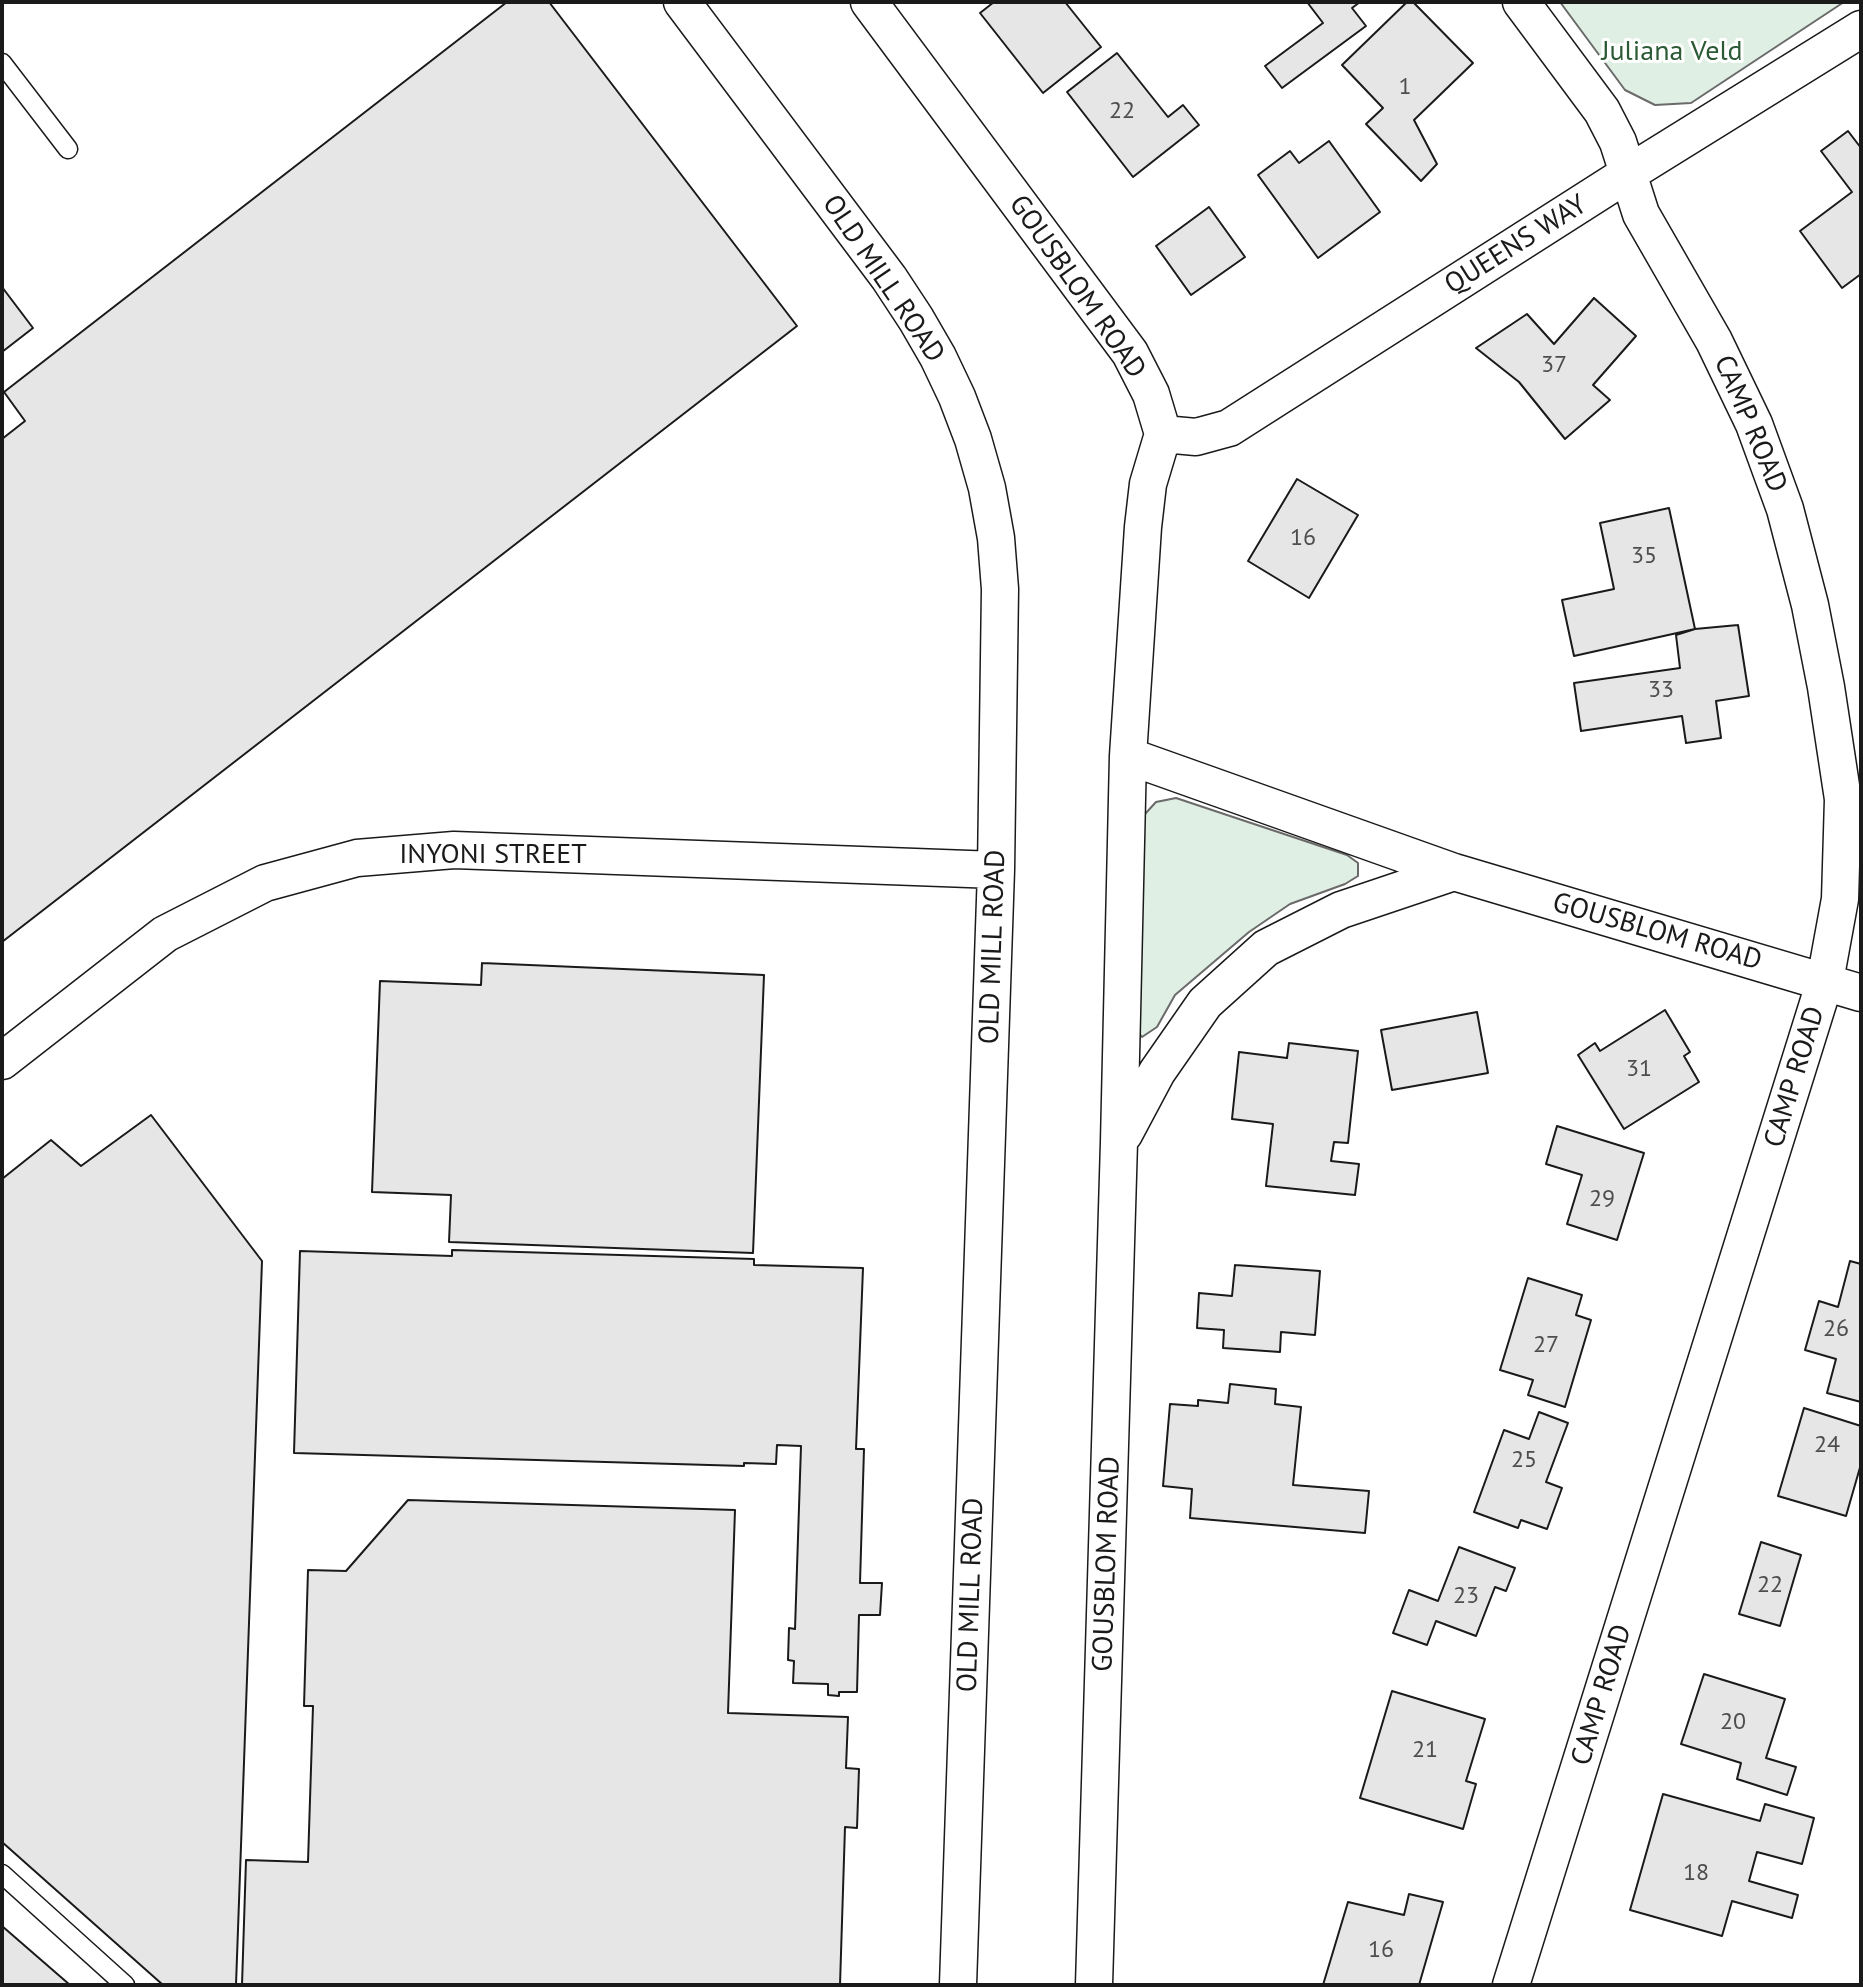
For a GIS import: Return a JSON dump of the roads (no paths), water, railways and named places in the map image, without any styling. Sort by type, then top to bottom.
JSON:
[{"type":"street","name":"OLD MILL ROAD","points":[[682,2],[889,278],[938,357],[973,439],[987,488],[996,538],[1000,589],[996,870],[958,1985]]},
{"type":"street","name":"GOUSBLOM ROAD","points":[[869,2],[1130,353],[1151,394],[1163,434],[1148,484],[1143,527],[1128,756],[1094,1985]]},
{"type":"street","name":"CAMP ROAD","points":[[1511,1985],[1825,981],[1840,899],[1843,799],[1810,605],[1785,509],[1754,424],[1714,341],[1641,214],[1618,142],[1602,111],[1521,2]]},
{"type":"street","name":"QUEENS WAY","points":[[1163,434],[1196,437],[1229,428],[1861,29]]},
{"type":"street","name":"GOUSBLOM ROAD","points":[[1128,756],[1454,872],[1861,993]]},
{"type":"street","name":"INYONI STREET","points":[[2,1061],[165,934],[265,883],[357,858],[454,850],[996,870]]},
{"type":"street","name":"GOUSBLOM ROAD","points":[[1119,1142],[1157,1072],[1205,1003],[1266,948],[1341,910],[1454,872]]},
{"type":"lane","points":[[2,63],[68,149]]},
{"type":"lane","points":[[2,1874],[125,1985]]},
{"type":"park label","name":"Juliana Veld","points":[[1672,52]]}]
